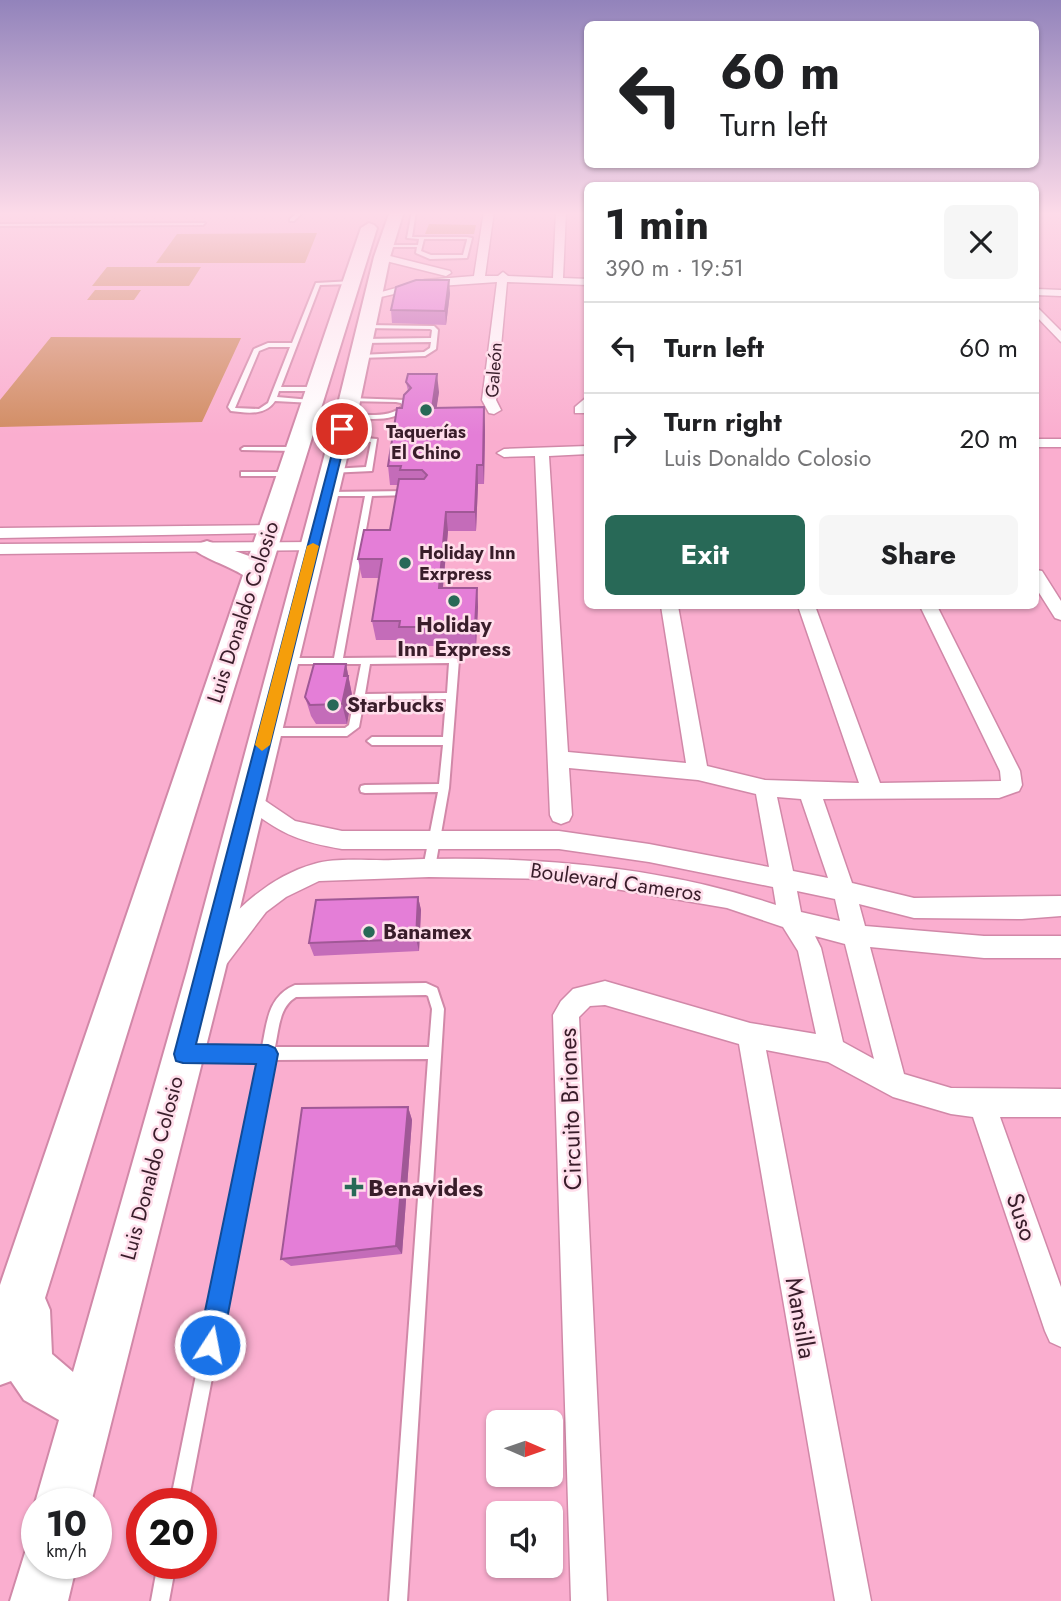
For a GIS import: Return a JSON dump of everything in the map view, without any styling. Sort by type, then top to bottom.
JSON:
[{"type":"main road","points":[[357,369],[365,286]]},
{"type":"main road","points":[[357,369],[331,384],[316,386],[329,405],[337,424],[357,369],[377,286]]},
{"type":"main road","name":"Luis Donaldo Colosio","points":[[0,1360],[316,386],[357,369]]},
{"type":"main road","name":"Luis Donaldo Colosio","points":[[67,1488],[206,971],[357,369]]},
{"type":"main road","points":[[207,549],[234,557],[263,550]]},
{"type":"main road","points":[[29,1266],[23,1343],[29,1366],[39,1379],[58,1394],[88,1406]]},
{"type":"main road","points":[[39,1601],[44,1579]]},
{"type":"street","points":[[357,369],[408,286]]},
{"type":"street","name":"Galeón","points":[[494,410],[489,400],[502,286]]},
{"type":"street","points":[[1039,292],[1061,293]]},
{"type":"street","points":[[1039,312],[1061,338]]},
{"type":"street","points":[[1049,443],[1061,457]]},
{"type":"street","points":[[504,453],[584,450]]},
{"type":"street","points":[[542,452],[561,815]]},
{"type":"street","points":[[0,533],[263,550],[313,547]]},
{"type":"street","points":[[0,550],[207,549]]},
{"type":"street","points":[[1039,580],[1061,614]]},
{"type":"street","points":[[671,609],[698,772]]},
{"type":"street","points":[[808,609],[873,793]]},
{"type":"street","points":[[556,759],[698,772],[765,788],[810,791],[873,793],[999,790],[1012,785],[1010,771],[930,609]]},
{"type":"street","points":[[765,788],[791,920],[809,948],[832,1050]]},
{"type":"street","points":[[810,791],[819,826],[844,891],[892,1084]]},
{"type":"street","name":"Boulevard Cameros","points":[[249,798],[289,827],[312,835],[342,840],[559,840],[649,853],[844,891],[914,908],[1022,909],[1061,906]]},
{"type":"street","points":[[557,870],[559,840]]},
{"type":"street","name":"Boulevard Cameros","points":[[206,971],[258,905],[278,890],[300,879],[317,872],[334,870],[557,870],[727,898],[791,920],[853,935],[984,947],[1061,947]]},
{"type":"street","name":"Circuito Briones","points":[[589,1601],[566,1015],[574,1002],[588,993],[605,993],[750,1035],[832,1050],[892,1084],[951,1101],[982,1104],[1061,1103]]},
{"type":"street","name":"Mansilla","points":[[750,1035],[853,1601]]},
{"type":"street","name":"Suso","points":[[982,1104],[1061,1331]]},
{"type":"lane","points":[[294,345],[268,345],[256,350],[231,407],[239,412],[260,411],[273,399],[317,286]]},
{"type":"lane","points":[[319,286],[357,369],[375,440],[369,469],[357,369]]},
{"type":"lane","points":[[432,327],[433,349],[425,354],[357,369],[432,327]]},
{"type":"lane","points":[[357,369],[434,340]]},
{"type":"lane","points":[[357,369],[396,400],[403,401],[407,406],[400,414],[392,415],[357,369]]},
{"type":"lane","points":[[338,661],[369,494],[357,369]]},
{"type":"lane","points":[[277,389],[316,386]]},
{"type":"lane","points":[[273,399],[316,386]]},
{"type":"lane","points":[[244,449],[291,461]]},
{"type":"lane","points":[[244,474],[291,461]]},
{"type":"lane","points":[[369,494],[423,493]]},
{"type":"lane","points":[[284,661],[453,659],[444,788],[440,813],[431,838],[429,868]]},
{"type":"lane","points":[[265,732],[347,732],[354,727],[366,660]]},
{"type":"lane","points":[[360,697],[452,696]]},
{"type":"lane","points":[[372,741],[448,741]]},
{"type":"lane","points":[[365,789],[444,788]]},
{"type":"lane","points":[[182,1488],[276,1010],[286,996],[295,991],[426,989],[433,992],[438,1000],[435,1053],[398,1601]]},
{"type":"lane","points":[[183,1054],[435,1053]]},
{"type":"lane","points":[[160,1601],[164,1579]]},
{"type":"shaded area","points":[[95,290],[141,290],[134,300],[87,300]]},
{"type":"shaded area","points":[[51,337],[241,338],[202,422],[0,427],[0,400]]},
{"type":"building","points":[[448,286],[445,311],[391,310],[396,287]]},
{"type":"building","points":[[408,374],[437,374],[432,408],[484,407],[483,465],[477,465],[475,512],[446,512],[439,588],[477,588],[475,627],[399,627],[400,621],[372,621],[382,559],[358,559],[364,530],[390,530],[399,479],[424,479],[427,475],[422,470],[400,470],[401,466],[388,466],[397,408],[402,408],[404,395],[411,388],[406,382]]},
{"type":"building","points":[[314,664],[346,664],[344,676],[348,676],[342,704],[310,705],[305,697]]},
{"type":"building","name":"Banamex","points":[[418,897],[416,939],[309,943],[316,900]]},
{"type":"building","name":"Benavides","points":[[408,1107],[396,1246],[281,1259],[302,1108]]},
{"type":"slow traffic","points":[[262,745],[313,546]]},
{"type":"place","name":"Taquerías El Chino","points":[[426,410]]},
{"type":"place","name":"Holiday Inn Exrpress","points":[[405,563]]},
{"type":"place","name":"Holiday Inn Express","points":[[454,601]]},
{"type":"place","name":"Starbucks","points":[[333,705]]},
{"type":"place","name":"Banamex","points":[[369,932]]},
{"type":"place","name":"Benavides","points":[[354,1187]]},
{"type":"route","points":[[210,1345],[268,1054],[183,1054],[342,429]]}]
